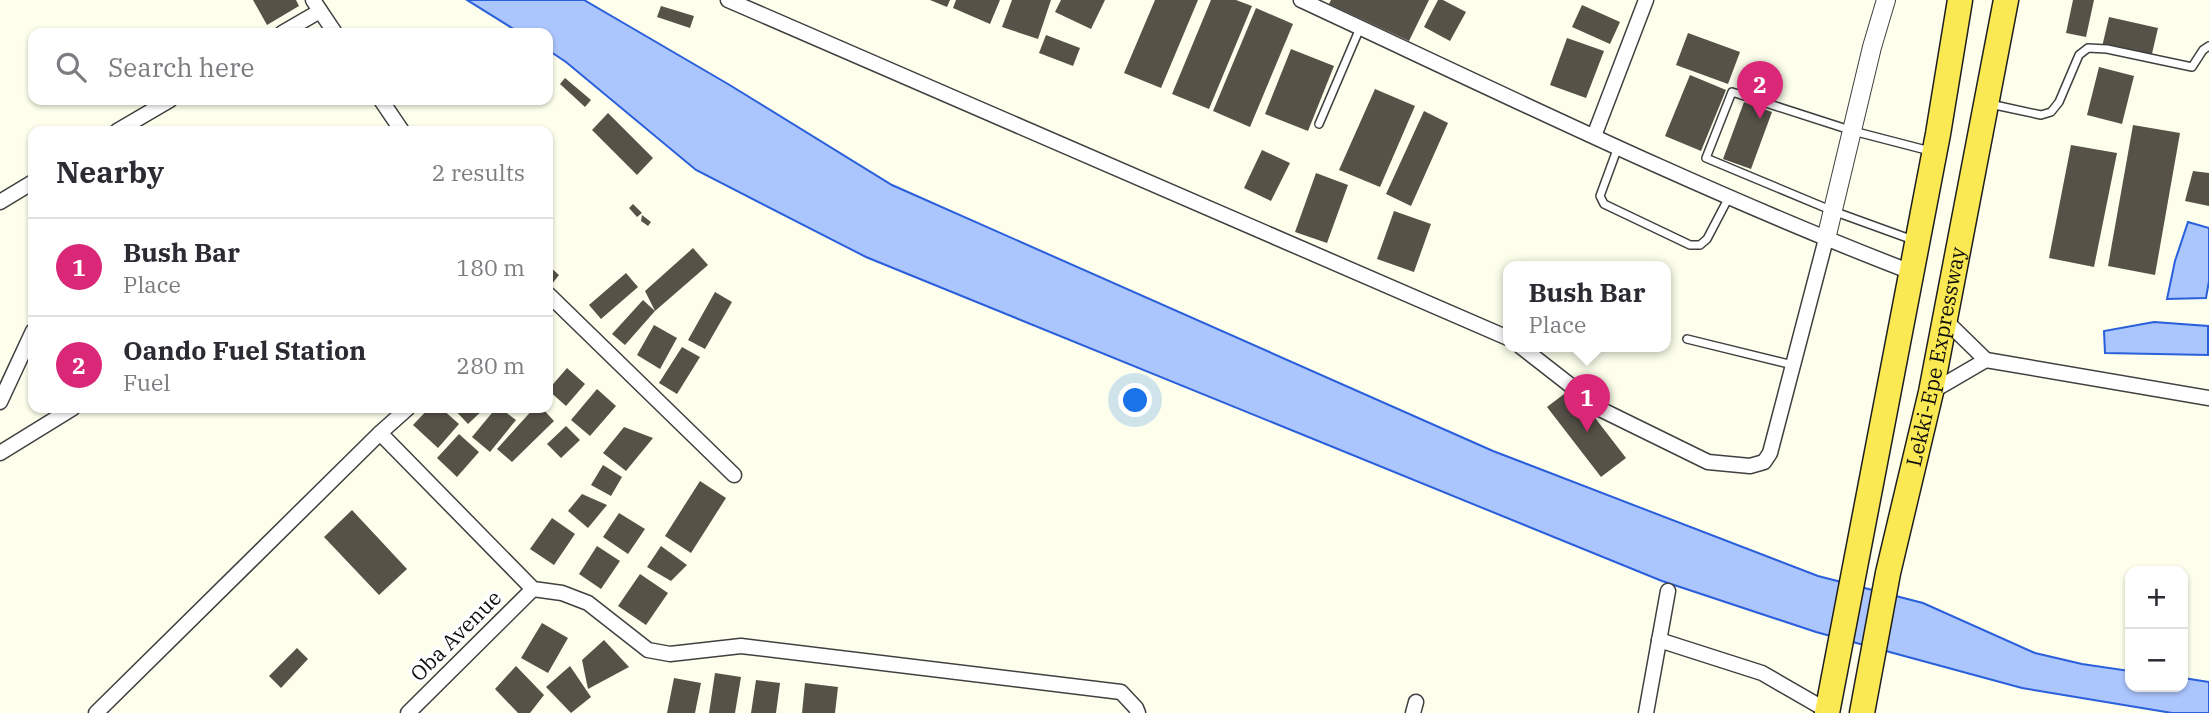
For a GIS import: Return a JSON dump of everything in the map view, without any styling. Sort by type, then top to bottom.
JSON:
[{"type":"highway","name":"Lekki-Epe Expressway","points":[[1827,712],[1934,152],[1960,0]]},
{"type":"highway","name":"Lekki-Epe Expressway","points":[[1862,713],[1888,573],[1931,392],[2006,0]]},
{"type":"street","points":[[728,0],[1503,336]]},
{"type":"street","points":[[1301,0],[1729,197],[1911,272]]},
{"type":"street","points":[[1594,136],[1646,0]]},
{"type":"street","points":[[1528,352],[1602,410],[1708,462],[1751,466],[1764,462],[1770,453],[1794,365],[1886,0]]},
{"type":"street","points":[[288,28],[316,5],[332,28]]},
{"type":"street","points":[[131,126],[162,105]]},
{"type":"street","points":[[384,105],[398,126]]},
{"type":"street","points":[[0,202],[28,185]]},
{"type":"street","points":[[553,299],[734,475]]},
{"type":"street","points":[[1944,320],[1986,360],[2209,398]]},
{"type":"street","points":[[0,402],[28,342]]},
{"type":"street","points":[[1931,392],[1986,360]]},
{"type":"street","points":[[0,453],[65,413]]},
{"type":"street","points":[[96,713],[402,413]]},
{"type":"street","points":[[380,433],[533,589],[562,593],[588,603],[648,650],[670,654],[741,646],[1121,692],[1138,713]]},
{"type":"street","name":"Oba Avenue","points":[[408,713],[533,589]]},
{"type":"street","points":[[1646,713],[1668,590]]},
{"type":"street","points":[[1659,640],[1762,673],[1827,712]]},
{"type":"lane","points":[[1318,124],[1360,27]]},
{"type":"lane","points":[[1986,103],[2041,115],[2051,112],[2059,102],[2079,55],[2088,48],[2192,67],[2203,50],[2209,46]]},
{"type":"lane","points":[[1917,242],[1833,211],[1706,158],[1732,92],[1853,131],[1934,152]]},
{"type":"lane","points":[[1618,147],[1600,196],[1604,204],[1690,245],[1700,245],[1707,239],[1729,197]]},
{"type":"lane","points":[[1688,339],[1794,365]]},
{"type":"water","points":[[467,0],[584,0],[728,84],[892,185],[1493,451],[1818,576],[1923,603],[2035,653],[2125,670],[2125,692],[2188,692],[2188,679],[2209,682],[2209,713],[2172,713],[2022,688],[1816,632],[1662,581],[866,257],[696,170],[553,53],[553,28],[512,28]]},
{"type":"water","points":[[2188,222],[2209,228],[2209,281],[2206,298],[2167,299],[2175,261]]},
{"type":"water","points":[[2154,322],[2208,326],[2208,355],[2105,353],[2104,331]]},
{"type":"building","points":[[253,0],[296,0],[299,6],[267,25]]},
{"type":"building","points":[[930,0],[950,0],[947,7]]},
{"type":"building","points":[[956,0],[1000,0],[990,24],[953,8]]},
{"type":"building","points":[[1012,0],[1051,0],[1038,39],[1002,27]]},
{"type":"building","points":[[1061,0],[1105,0],[1091,29],[1055,12]]},
{"type":"building","points":[[1155,0],[1198,0],[1161,88],[1124,73]]},
{"type":"building","points":[[1211,0],[1236,0],[1252,6],[1209,109],[1172,94]]},
{"type":"building","points":[[1331,0],[1429,0],[1409,41],[1329,4]]},
{"type":"building","points":[[1438,0],[1466,12],[1450,41],[1424,27]]},
{"type":"building","points":[[2073,0],[2094,0],[2086,37],[2066,33]]},
{"type":"building","points":[[1582,5],[1620,22],[1610,44],[1572,27]]},
{"type":"building","points":[[661,6],[694,16],[690,28],[657,17]]},
{"type":"building","points":[[1256,8],[1293,24],[1250,127],[1213,111]]},
{"type":"building","points":[[2109,17],[2158,28],[2151,58],[2102,47]]},
{"type":"building","points":[[1688,33],[1740,52],[1728,84],[1676,65]]},
{"type":"building","points":[[1046,35],[1080,48],[1073,66],[1039,53]]},
{"type":"building","points":[[1567,38],[1604,51],[1586,98],[1550,85]]},
{"type":"building","points":[[1291,49],[1334,66],[1308,131],[1265,114]]},
{"type":"building","points":[[2099,67],[2134,76],[2122,124],[2087,115]]},
{"type":"building","points":[[1690,75],[1726,90],[1701,151],[1665,136]]},
{"type":"building","points":[[565,78],[591,100],[585,107],[560,84]]},
{"type":"building","points":[[1375,89],[1415,106],[1380,187],[1339,170]]},
{"type":"building","points":[[1744,102],[1772,112],[1751,169],[1723,159]]},
{"type":"building","points":[[1424,111],[1448,123],[1411,206],[1386,194]]},
{"type":"building","points":[[608,113],[653,158],[637,175],[592,130]]},
{"type":"building","points":[[2133,125],[2180,133],[2155,275],[2108,266]]},
{"type":"building","points":[[2071,145],[2117,153],[2094,267],[2049,258]]},
{"type":"building","points":[[1262,150],[1290,163],[1271,201],[1244,188]]},
{"type":"building","points":[[2193,171],[2209,173],[2209,206],[2185,201]]},
{"type":"building","points":[[1316,173],[1348,185],[1327,243],[1295,232]]},
{"type":"building","points":[[633,204],[642,213],[637,217],[629,208]]},
{"type":"building","points":[[1394,211],[1431,224],[1414,272],[1377,259]]},
{"type":"building","points":[[642,215],[651,222],[648,226],[641,221]]},
{"type":"building","points":[[693,248],[708,265],[655,311],[645,291]]},
{"type":"building","points":[[553,270],[559,275],[553,283]]},
{"type":"building","points":[[626,273],[638,287],[601,319],[589,305]]},
{"type":"building","points":[[715,292],[732,302],[705,349],[688,340]]},
{"type":"building","points":[[643,300],[655,311],[625,345],[612,334]]},
{"type":"building","points":[[654,325],[677,338],[660,369],[637,355]]},
{"type":"building","points":[[682,347],[700,357],[677,394],[659,383]]},
{"type":"building","points":[[567,368],[585,384],[566,406],[553,394],[553,384]]},
{"type":"building","points":[[1572,388],[1626,458],[1601,477],[1547,407]]},
{"type":"building","points":[[597,389],[616,406],[590,436],[571,420]]},
{"type":"building","points":[[424,413],[447,413],[459,424],[438,448],[413,425]]},
{"type":"building","points":[[458,413],[480,413],[468,424]]},
{"type":"building","points":[[492,413],[507,413],[516,420],[490,452],[472,437]]},
{"type":"building","points":[[529,413],[547,413],[554,421],[512,462],[497,449]]},
{"type":"building","points":[[566,426],[580,440],[561,458],[547,444]]},
{"type":"building","points":[[624,427],[653,438],[626,471],[603,453]]},
{"type":"building","points":[[459,434],[479,452],[457,477],[437,458]]},
{"type":"building","points":[[603,465],[622,477],[611,496],[591,485]]},
{"type":"building","points":[[700,481],[726,498],[691,553],[665,536]]},
{"type":"building","points":[[582,494],[607,505],[588,528],[568,511]]},
{"type":"building","points":[[352,510],[407,569],[379,595],[324,537]]},
{"type":"building","points":[[619,513],[645,529],[628,554],[603,537]]},
{"type":"building","points":[[552,518],[575,534],[554,565],[530,549]]},
{"type":"building","points":[[597,546],[620,561],[601,589],[579,574]]},
{"type":"building","points":[[661,546],[687,565],[671,581],[647,567]]},
{"type":"building","points":[[640,574],[668,593],[646,625],[618,606]]},
{"type":"building","points":[[542,623],[568,638],[548,673],[521,658]]},
{"type":"building","points":[[604,640],[629,667],[588,689],[582,660]]},
{"type":"building","points":[[297,648],[308,659],[281,688],[269,676]]},
{"type":"building","points":[[516,666],[544,695],[530,713],[518,713],[495,689]]},
{"type":"building","points":[[570,666],[591,697],[571,713],[546,687]]},
{"type":"building","points":[[715,673],[741,677],[735,713],[709,713]]},
{"type":"building","points":[[674,678],[701,683],[695,713],[667,713]]},
{"type":"building","points":[[756,680],[780,683],[776,713],[751,713]]},
{"type":"building","points":[[805,683],[838,687],[835,713],[802,713]]},
{"type":"place","name":"Oando Fuel Station","points":[[1760,119]]},
{"type":"place","name":"Bush Bar","points":[[1587,432]]}]
